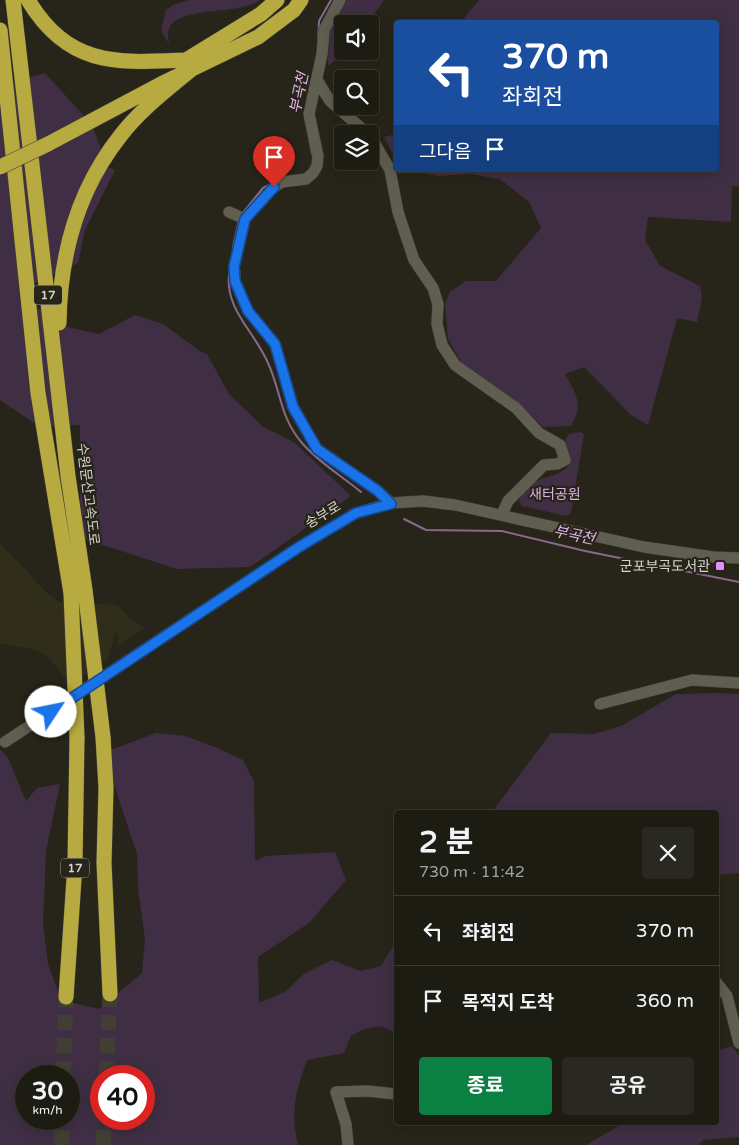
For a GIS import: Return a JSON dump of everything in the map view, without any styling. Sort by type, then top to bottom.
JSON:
[{"type":"highway","name":"수원문산고속도로","points":[[13,0],[58,382],[78,592],[75,864],[66,997]]},
{"type":"highway","points":[[28,0],[38,17],[63,41],[99,58],[123,62],[190,64]]},
{"type":"highway","points":[[58,382],[59,305],[66,246],[92,178],[121,135],[190,64],[261,14],[276,0]]},
{"type":"highway","points":[[0,167],[190,64],[258,36],[294,10],[301,0]]},
{"type":"highway","name":"수원문산고속도로","points":[[0,30],[38,393],[78,592],[103,737],[106,788],[104,863],[110,994]]},
{"type":"highway","points":[[0,98],[10,120]]},
{"type":"highway","points":[[0,159],[47,141]]},
{"type":"street","points":[[340,0],[324,30],[317,80],[309,114],[318,156],[313,173],[306,179],[282,182],[274,187],[245,219],[234,267],[235,281],[248,311],[275,344],[293,407],[317,449],[378,491],[391,504]]},
{"type":"street","points":[[317,80],[330,101],[358,125]]},
{"type":"street","points":[[379,151],[390,170],[398,212],[412,254],[433,288],[438,304],[437,324],[442,346],[455,365],[516,408],[539,433],[560,445],[565,460],[557,464],[544,465],[508,501],[502,514]]},
{"type":"street","points":[[229,212],[245,219]]},
{"type":"street","name":"송부로","points":[[5,742],[299,547],[356,513],[391,504],[423,501],[502,514],[644,547],[712,557],[739,558]]},
{"type":"street","points":[[600,704],[692,680],[739,683]]},
{"type":"street","points":[[719,986],[727,996],[739,1043]]},
{"type":"street","points":[[348,1145],[346,1124],[336,1092],[367,1091],[394,1094]]},
{"type":"shaded area","points":[[0,543],[48,594],[59,602],[117,605],[132,620],[145,628],[118,646],[119,637],[116,630],[108,659],[71,685],[48,657],[37,650],[0,643]]},
{"type":"green space","points":[[190,0],[260,0],[248,6],[185,16],[174,22],[168,32],[170,46],[161,30],[166,10],[173,5]]},
{"type":"green space","points":[[347,0],[384,0],[373,15],[339,15]]},
{"type":"green space","points":[[479,0],[739,0],[739,186],[732,186],[731,222],[648,217],[645,240],[660,266],[700,286],[702,298],[697,322],[677,318],[648,425],[631,415],[584,367],[565,374],[575,393],[578,405],[571,426],[543,427],[518,403],[461,362],[448,339],[445,303],[450,292],[466,281],[496,281],[541,228],[529,202],[500,179],[470,174],[438,176],[416,172],[719,172],[719,20],[465,20],[464,18]]},
{"type":"green space","points":[[334,23],[334,60],[336,60],[328,66],[329,32]]},
{"type":"green space","points":[[45,73],[92,125],[108,167],[115,170],[85,230],[78,263],[35,283],[35,306],[63,326],[99,334],[135,315],[163,324],[201,352],[207,354],[229,394],[262,426],[295,443],[351,496],[250,567],[177,569],[84,539],[80,498],[80,425],[40,427],[0,400],[0,96],[20,80]]},
{"type":"green space","points":[[394,134],[394,156],[384,137]]},
{"type":"green space","name":"새터공원","points":[[580,432],[584,434],[571,513],[566,516],[522,506],[519,501],[528,486],[556,474],[569,465],[564,442],[569,434]]},
{"type":"green space","points":[[676,694],[739,694],[739,873],[719,875],[719,810],[493,810],[551,733],[594,734],[621,726]]},
{"type":"green space","points":[[156,733],[185,736],[243,760],[254,782],[255,861],[266,856],[335,852],[346,880],[309,923],[258,957],[259,1003],[285,992],[305,973],[332,960],[360,971],[381,966],[394,944],[394,1032],[381,1026],[364,1029],[351,1036],[344,1053],[307,1060],[295,1102],[294,1122],[298,1145],[0,1145],[0,749],[8,758],[26,801],[37,788],[60,784],[46,851],[43,925],[48,964],[61,1000],[99,1009],[142,973],[145,939],[138,889],[137,854],[112,778],[111,750]]},
{"type":"green space","points":[[732,1046],[739,1056],[739,1137],[703,1140],[698,1145],[586,1145],[621,1125],[719,1125],[719,1050]]},
{"type":"waterway","name":"부곡천","points":[[318,44],[319,21],[331,0]]},
{"type":"waterway","name":"부곡천","points":[[305,117],[312,154]]},
{"type":"waterway","name":"부곡천","points":[[242,214],[263,188],[269,185]]},
{"type":"waterway","name":"부곡천","points":[[233,247],[239,220]]},
{"type":"waterway","name":"부곡천","points":[[229,274],[229,287],[236,310],[268,363],[285,414],[295,434],[315,456],[361,492]]},
{"type":"waterway","name":"부곡천","points":[[404,519],[426,530],[502,531],[585,551],[739,582]]},
{"type":"tunnel","points":[[107,1065],[110,994]]},
{"type":"tunnel","points":[[63,1065],[66,997]]},
{"type":"tunnel","points":[[61,1145],[62,1130]]},
{"type":"tunnel","points":[[103,1145],[104,1130]]},
{"type":"place","name":"군포부곡도서관","points":[[720,566]]},
{"type":"route","points":[[51,712],[299,547],[356,513],[391,504],[378,491],[317,449],[293,407],[275,344],[248,311],[235,281],[234,267],[245,219],[274,187]]}]
